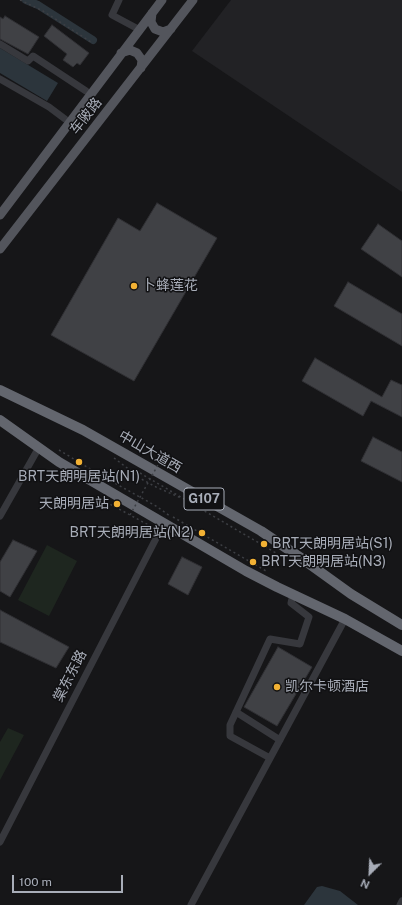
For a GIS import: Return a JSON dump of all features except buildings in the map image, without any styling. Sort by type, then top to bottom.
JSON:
[{"type":"highway","name":"中山大道西","points":[[2,390],[77,426],[261,531],[351,594],[402,625]]},
{"type":"highway","points":[[0,421],[38,449],[59,462],[167,519],[246,570],[345,619],[402,651]]},
{"type":"main road","name":"车陂路","points":[[0,215],[162,0]]},
{"type":"main road","name":"车陂路","points":[[0,248],[193,0]]},
{"type":"main road","points":[[152,13],[151,22],[155,29],[163,32],[171,29]]},
{"type":"main road","points":[[121,53],[130,50],[137,53],[142,60],[141,68]]},
{"type":"street","points":[[119,0],[112,15],[140,30]]},
{"type":"street","points":[[0,44],[28,61],[33,56],[86,91]]},
{"type":"street","points":[[0,79],[37,100],[65,119]]},
{"type":"street","points":[[0,516],[38,449]]},
{"type":"street","name":"棠东东路","points":[[0,842],[167,519]]},
{"type":"street","points":[[270,758],[230,736],[230,725],[270,639],[300,644],[309,617],[291,603],[293,594]]},
{"type":"street","points":[[191,905],[345,619]]},
{"type":"street","points":[[236,712],[280,740]]},
{"type":"street","points":[[400,905],[402,901]]},
{"type":"path","points":[[20,0],[43,12],[91,42]]},
{"type":"path","points":[[58,450],[156,506],[167,519],[267,571]]},
{"type":"path","points":[[113,458],[134,474],[156,487],[185,499]]},
{"type":"path","points":[[130,515],[151,480],[159,463],[180,473]]},
{"type":"path","points":[[106,478],[116,485]]},
{"type":"path","points":[[151,480],[277,553]]},
{"type":"path","points":[[106,502],[154,528]]},
{"type":"path","points":[[162,512],[167,519]]},
{"type":"shaded area","points":[[231,0],[402,0],[402,192],[192,51]]},
{"type":"shaded area","points":[[0,48],[58,83],[47,101],[0,73]]},
{"type":"shaded area","points":[[47,545],[77,561],[49,616],[18,600]]},
{"type":"shaded area","points":[[8,728],[24,735],[0,780],[0,742]]},
{"type":"shaded area","points":[[322,886],[340,891],[358,905],[304,905],[317,887]]},
{"type":"waterway","points":[[26,0],[38,5],[93,40]]},
{"type":"place","name":"卜蜂莲花","points":[[134,286]]},
{"type":"place","name":"BRT天朗明居站(N1)","points":[[79,462]]},
{"type":"place","name":"天朗明居站","points":[[117,504]]},
{"type":"place","name":"BRT天朗明居站(N2)","points":[[202,533]]},
{"type":"place","name":"BRT天朗明居站(S1)","points":[[264,544]]},
{"type":"place","name":"BRT天朗明居站(N3)","points":[[253,562]]},
{"type":"place","name":"凯尔卡顿酒店","points":[[277,687]]}]
